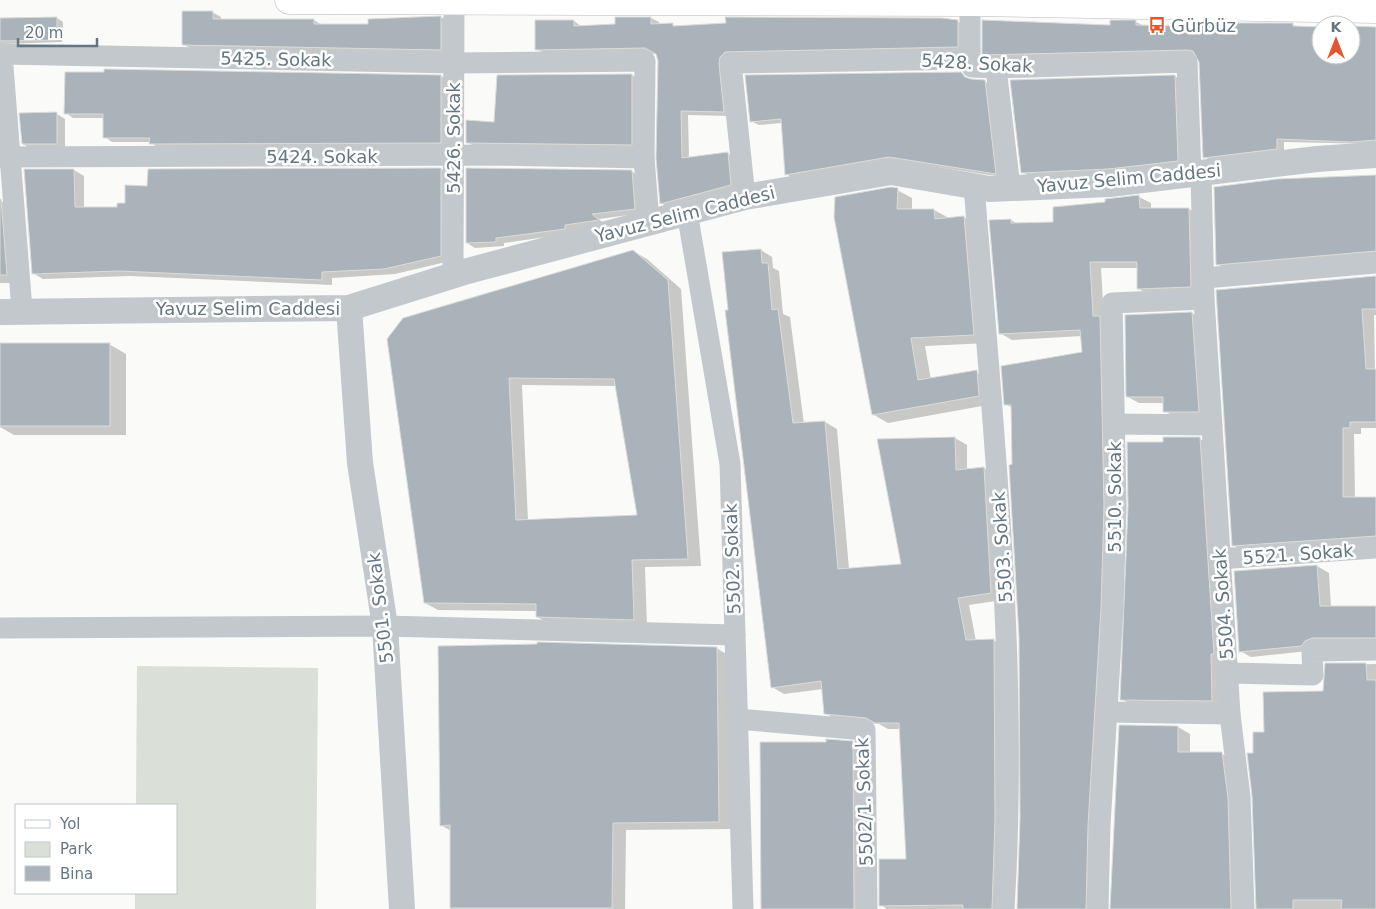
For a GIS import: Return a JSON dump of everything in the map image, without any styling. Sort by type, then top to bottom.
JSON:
[{"type":"main road","points":[[288,0],[970,2],[1376,9]]},
{"type":"street","name":"5426. Sokak","points":[[453,275],[454,1]]},
{"type":"street","points":[[970,2],[970,59]]},
{"type":"street","name":"5425. Sokak","points":[[11,311],[2,54],[454,63],[646,61],[644,158],[649,222]]},
{"type":"street","name":"5428. Sokak","points":[[745,197],[731,63],[970,59],[972,67],[996,68],[1187,62],[1196,173]]},
{"type":"street","points":[[996,68],[1010,188]]},
{"type":"street","name":"Yavuz Selim Caddesi","points":[[11,311],[349,308],[453,275],[745,197],[891,172],[990,189],[1109,184],[1316,159],[1376,155]]},
{"type":"street","name":"5424. Sokak","points":[[5,157],[453,156],[644,158]]},
{"type":"street","points":[[1196,173],[1204,289],[1376,262]]},
{"type":"street","name":"5503. Sokak","points":[[974,186],[1005,573],[1010,741],[1004,909]]},
{"type":"street","name":"5502. Sokak","points":[[687,212],[730,464],[743,909]]},
{"type":"street","name":"5510. Sokak","points":[[1098,909],[1116,506],[1112,303],[1204,289]]},
{"type":"street","name":"5504. Sokak","points":[[1204,289],[1219,560],[1229,672],[1230,714],[1240,797],[1244,909]]},
{"type":"street","name":"5501. Sokak","points":[[349,308],[360,463],[385,626],[402,909]]},
{"type":"street","points":[[1114,424],[1212,425]]},
{"type":"street","name":"5521. Sokak","points":[[1219,560],[1376,548]]},
{"type":"street","points":[[0,628],[385,626],[735,635]]},
{"type":"street","points":[[1229,672],[1313,675],[1312,651],[1376,650]]},
{"type":"street","points":[[1106,712],[1230,714]]},
{"type":"street","name":"5502/1. Sokak","points":[[738,719],[865,730],[867,909]]},
{"type":"green space","points":[[137,666],[318,668],[316,909],[135,909],[135,894],[178,894],[178,804],[136,804]]},
{"type":"building","points":[[182,11],[213,11],[213,19],[314,19],[314,24],[368,24],[368,19],[441,16],[441,50],[182,45]]},
{"type":"building","points":[[57,17],[57,40],[0,41],[0,18]]},
{"type":"building","points":[[615,17],[651,17],[651,24],[673,23],[673,26],[726,23],[725,17],[942,18],[958,20],[958,47],[725,52],[720,57],[719,64],[724,112],[681,111],[682,158],[728,152],[731,185],[660,204],[656,158],[658,61],[656,54],[645,48],[535,50],[535,20],[574,20],[574,26],[615,24]]},
{"type":"building","points":[[982,20],[1110,25],[1110,20],[1136,20],[1136,25],[1194,26],[1194,23],[1293,23],[1293,26],[1311,27],[1311,65],[1361,65],[1361,26],[1376,27],[1376,140],[1351,142],[1277,139],[1277,149],[1203,158],[1199,62],[1193,51],[982,55]]},
{"type":"building","points":[[104,69],[441,75],[441,143],[149,144],[150,138],[103,138],[103,114],[64,114],[65,72],[104,72]]},
{"type":"building","points":[[961,72],[965,77],[971,79],[985,80],[996,174],[889,157],[785,175],[781,119],[750,122],[745,75]]},
{"type":"building","points":[[632,74],[632,145],[466,143],[466,120],[494,122],[497,75]]},
{"type":"building","points":[[1175,75],[1178,161],[1108,169],[1021,173],[1010,80]]},
{"type":"building","points":[[57,112],[57,144],[22,144],[19,113]]},
{"type":"building","points":[[441,168],[441,256],[384,269],[322,272],[322,280],[119,271],[32,274],[24,169],[74,169],[75,207],[117,207],[117,203],[125,203],[125,185],[147,186],[148,169]]},
{"type":"building","points":[[466,168],[632,170],[635,209],[592,214],[599,220],[565,225],[565,229],[496,238],[496,242],[466,243]]},
{"type":"building","points":[[1376,175],[1376,251],[1216,265],[1214,187],[1277,179]]},
{"type":"building","points":[[891,187],[898,188],[897,209],[934,209],[935,219],[964,216],[974,335],[911,338],[918,380],[977,370],[979,396],[872,415],[834,217],[835,197]]},
{"type":"building","points":[[1139,195],[1140,208],[1189,208],[1191,287],[1137,289],[1137,262],[1090,262],[1093,316],[1100,316],[1104,506],[1101,608],[1088,825],[1086,909],[1017,909],[1020,818],[1019,637],[1009,465],[1012,464],[1011,405],[1004,405],[1001,366],[1082,352],[1080,330],[999,334],[989,220],[1011,219],[1011,223],[1053,222],[1053,207],[1105,202],[1105,199]]},
{"type":"building","points":[[1,199],[7,275],[0,275]]},
{"type":"building","points":[[761,249],[762,263],[768,263],[772,310],[778,309],[793,423],[825,421],[838,569],[901,564],[877,439],[955,437],[956,470],[984,467],[991,593],[958,598],[966,640],[994,639],[995,818],[992,909],[963,909],[963,905],[879,906],[879,859],[906,859],[899,723],[875,723],[866,718],[824,714],[821,681],[771,688],[725,310],[728,310],[722,252]]},
{"type":"building","points":[[633,250],[668,280],[688,559],[632,560],[634,620],[536,617],[536,604],[424,603],[387,339],[403,318]],"holes":[[[509,378],[614,379],[637,515],[516,520]]]},
{"type":"building","points":[[1376,276],[1376,309],[1362,309],[1366,369],[1376,369],[1376,422],[1350,422],[1350,428],[1343,428],[1343,497],[1376,497],[1376,536],[1232,546],[1216,290]]},
{"type":"building","points":[[1192,312],[1199,412],[1163,412],[1163,397],[1126,397],[1125,315]]},
{"type":"building","points":[[0,343],[110,343],[110,426],[0,426]]},
{"type":"building","points":[[1163,437],[1200,437],[1214,654],[1211,654],[1212,701],[1120,700],[1128,506],[1127,442],[1163,442]]},
{"type":"building","points":[[1317,565],[1320,606],[1376,606],[1376,638],[1312,638],[1305,641],[1301,646],[1239,652],[1234,571]]},
{"type":"building","points":[[537,642],[717,647],[719,822],[613,823],[612,908],[450,908],[450,825],[440,826],[438,646],[537,644]]},
{"type":"building","points":[[1325,663],[1366,663],[1367,680],[1376,680],[1376,909],[1341,909],[1342,900],[1293,900],[1293,909],[1256,909],[1252,796],[1247,753],[1253,753],[1253,732],[1264,732],[1263,692],[1323,691]]},
{"type":"building","points":[[1119,725],[1178,726],[1178,752],[1222,752],[1228,798],[1231,909],[1110,909]]},
{"type":"building","points":[[826,739],[853,741],[854,909],[761,909],[760,742],[826,742]]},
{"type":"place","name":"Gürbüz","points":[[1157,25]]}]
